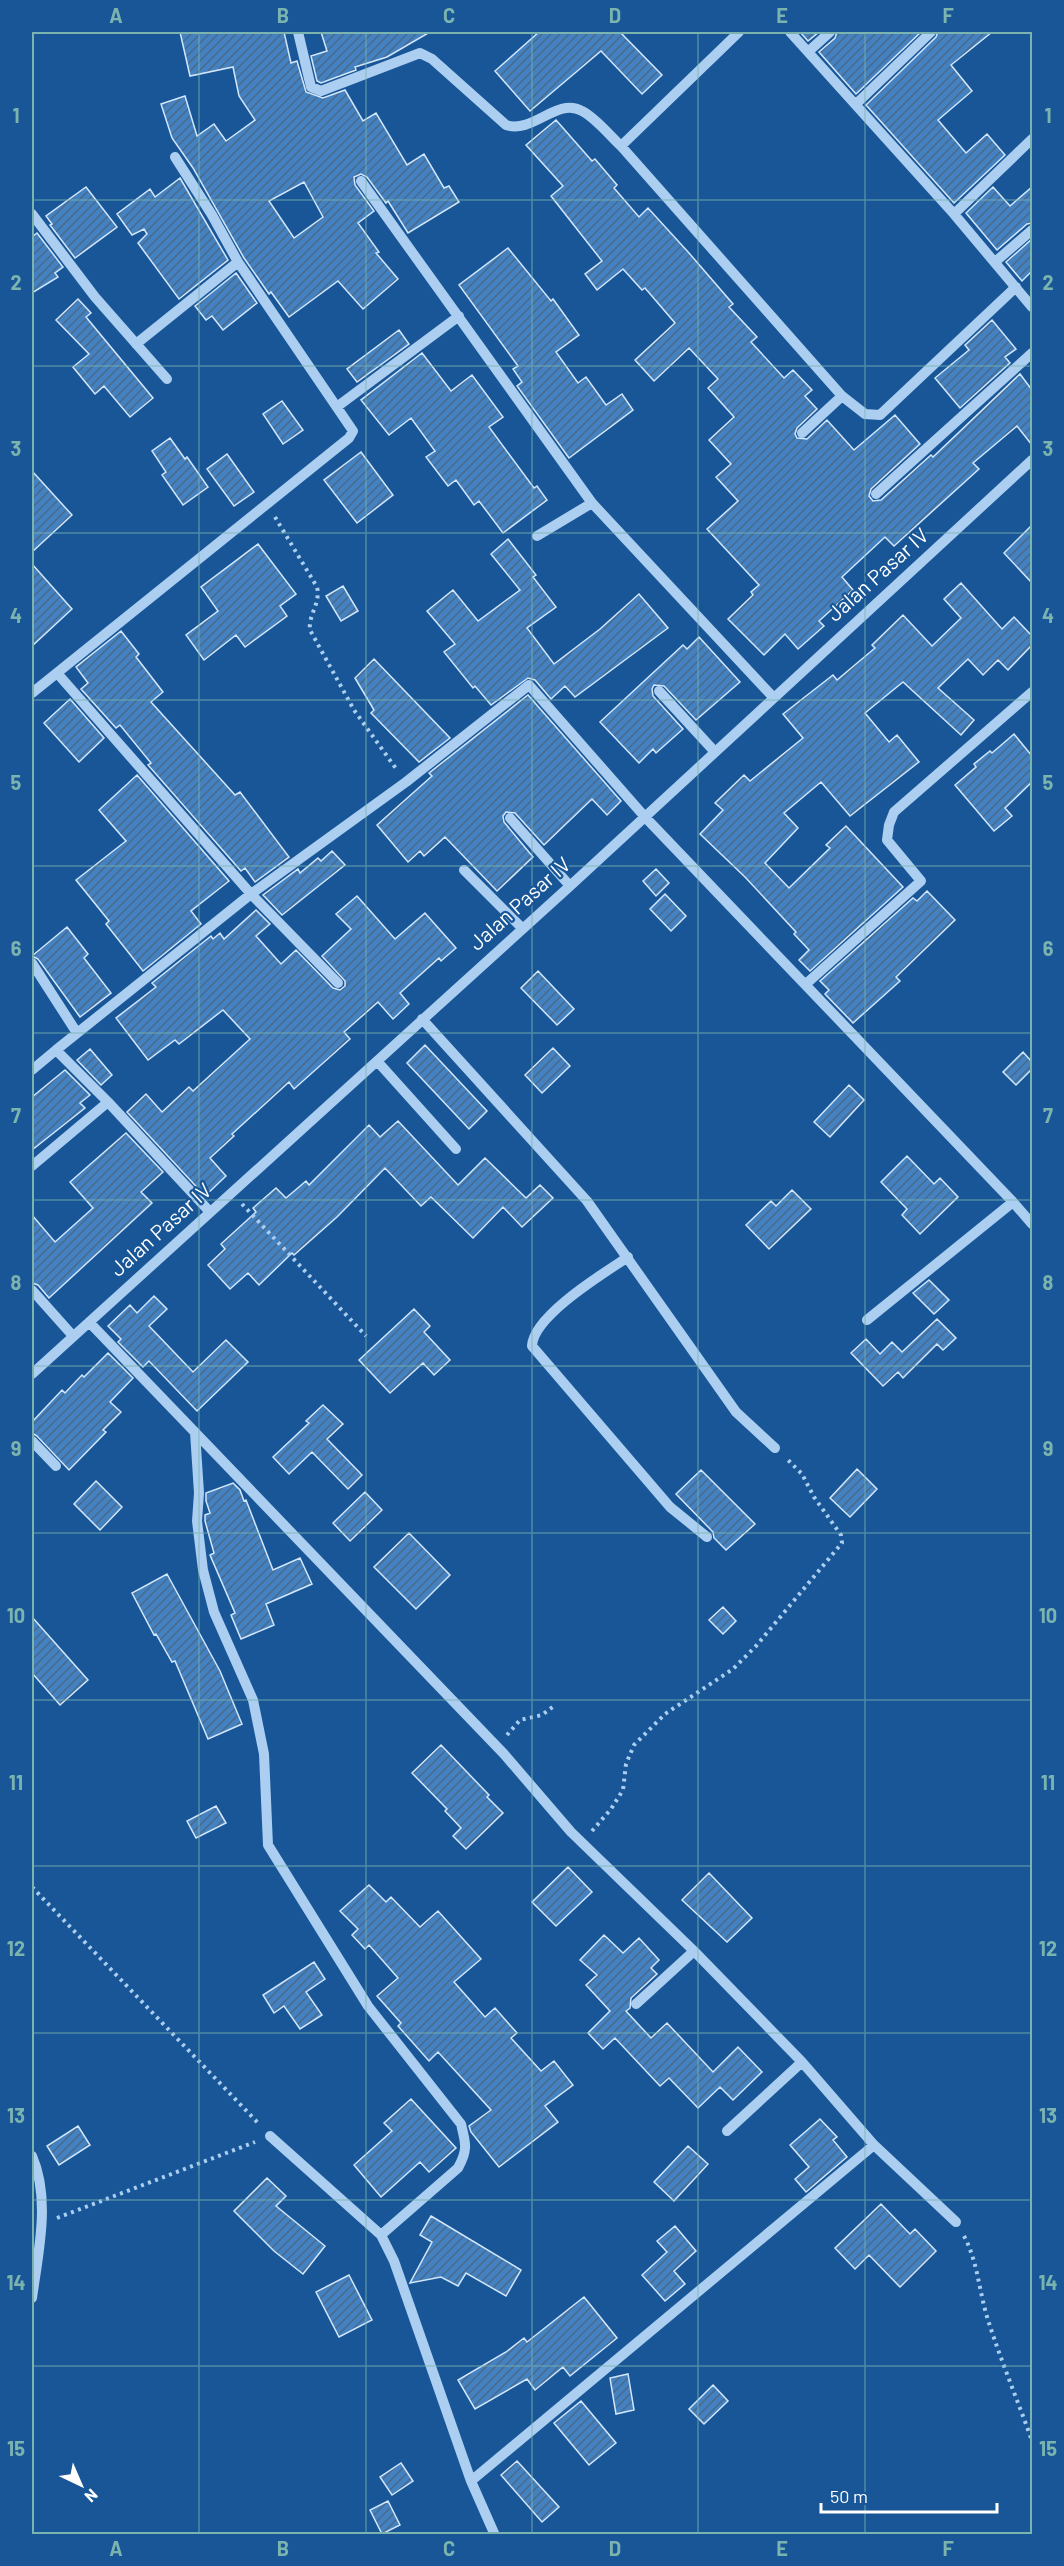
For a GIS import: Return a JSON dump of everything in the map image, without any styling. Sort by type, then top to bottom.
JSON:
[{"type":"street","points":[[298,32],[311,87],[321,91],[420,53],[432,58],[506,125],[514,128],[527,126],[563,108],[581,110],[621,146],[842,396],[865,414],[880,415],[1016,287]]},
{"type":"street","points":[[621,146],[739,32]]},
{"type":"street","points":[[790,32],[954,214],[1032,307]]},
{"type":"street","points":[[809,51],[830,32]]},
{"type":"street","points":[[856,104],[931,32]]},
{"type":"street","points":[[954,214],[1032,139]]},
{"type":"street","points":[[33,688],[57,674],[349,438],[353,431],[238,262],[212,215],[175,158]]},
{"type":"street","points":[[361,181],[592,503],[773,698]]},
{"type":"street","points":[[32,214],[95,297],[167,379]]},
{"type":"street","points":[[995,262],[1032,230]]},
{"type":"street","points":[[136,344],[238,262]]},
{"type":"street","points":[[338,406],[459,315]]},
{"type":"street","points":[[876,494],[1032,353]]},
{"type":"street","points":[[802,433],[842,396]]},
{"type":"street","name":"Jalan Pasar IV","points":[[32,1374],[570,886],[1032,460]]},
{"type":"street","points":[[537,536],[592,503]]},
{"type":"street","points":[[57,674],[252,894],[338,983]]},
{"type":"street","points":[[32,1070],[252,894],[406,782],[529,685],[645,817],[724,901],[807,983],[1032,1224]]},
{"type":"street","points":[[659,691],[715,752]]},
{"type":"street","points":[[807,983],[921,881],[887,840],[894,812],[1032,692]]},
{"type":"street","points":[[510,818],[570,886]]},
{"type":"street","points":[[464,870],[522,928]]},
{"type":"street","points":[[32,963],[76,1033]]},
{"type":"street","points":[[422,1019],[587,1201],[736,1412],[775,1448]]},
{"type":"street","points":[[56,1050],[108,1102],[210,1212]]},
{"type":"street","points":[[377,1061],[456,1149]]},
{"type":"street","points":[[32,1166],[108,1102]]},
{"type":"street","points":[[867,1320],[1013,1202]]},
{"type":"street","points":[[628,1257],[596,1278],[557,1310],[538,1329],[532,1338],[532,1346],[670,1507],[707,1537]]},
{"type":"street","points":[[32,1290],[73,1336]]},
{"type":"street","points":[[89,1322],[499,1749],[582,1842],[694,1951],[802,2062],[874,2145],[956,2222]]},
{"type":"street","points":[[195,1432],[199,1493],[197,1521],[203,1570],[214,1612],[253,1700],[264,1754],[268,1845],[368,2006],[461,2124],[465,2141],[466,2154],[458,2168],[381,2235]]},
{"type":"street","points":[[32,1441],[56,1466]]},
{"type":"street","points":[[636,2004],[694,1951]]},
{"type":"street","points":[[727,2131],[802,2062]]},
{"type":"street","points":[[270,2136],[381,2235],[394,2261],[471,2481],[494,2533]]},
{"type":"street","points":[[471,2481],[874,2145]]},
{"type":"street","points":[[32,2156],[37,2167],[43,2223],[32,2298]]},
{"type":"path","points":[[266,503],[317,587],[319,598],[310,619],[310,630],[354,710],[406,782]]},
{"type":"path","points":[[231,1192],[366,1336]]},
{"type":"path","points":[[582,1842],[611,1809],[622,1790],[626,1764],[634,1745],[665,1714],[733,1669],[756,1646],[842,1543],[842,1535],[814,1497],[802,1474],[775,1448]]},
{"type":"path","points":[[499,1749],[511,1729],[520,1720],[542,1715],[554,1706]]},
{"type":"path","points":[[32,1887],[270,2136],[43,2223]]},
{"type":"path","points":[[956,2222],[974,2260],[996,2346],[1032,2441]]},
{"type":"building","points":[[180,32],[284,32],[291,63],[297,61],[306,92],[323,98],[345,90],[363,121],[376,113],[407,165],[424,154],[444,188],[449,186],[459,202],[408,233],[388,201],[386,203],[367,177],[361,174],[354,177],[355,185],[374,211],[358,223],[379,252],[376,253],[398,279],[363,309],[338,281],[289,317],[271,292],[269,294],[244,258],[193,168],[172,138],[161,104],[185,96],[197,136],[214,124],[226,141],[255,120],[239,96],[233,67],[190,76]],"holes":[[[304,182],[323,217],[294,238],[269,201]]]},
{"type":"building","points":[[321,32],[430,32],[387,57],[355,67],[356,70],[321,83],[317,81],[311,56],[327,51]]},
{"type":"building","points":[[539,32],[624,32],[621,33],[662,75],[642,94],[601,51],[530,111],[495,71]]},
{"type":"building","points":[[800,32],[819,32],[808,41]]},
{"type":"building","points":[[837,32],[921,32],[856,94],[819,52],[835,38]]},
{"type":"building","points":[[938,32],[992,32],[951,65],[972,91],[938,120],[966,153],[987,134],[1005,155],[954,203],[866,105],[936,37]]},
{"type":"building","points":[[556,120],[592,161],[595,159],[617,185],[614,188],[639,217],[648,208],[689,253],[733,304],[729,307],[757,337],[751,342],[784,378],[793,370],[812,390],[805,396],[817,409],[797,428],[795,434],[797,438],[807,439],[827,420],[854,450],[895,415],[920,444],[871,489],[869,496],[873,501],[881,500],[931,455],[933,457],[1020,374],[1032,390],[1032,445],[1017,426],[973,463],[979,469],[894,546],[885,537],[842,577],[853,590],[819,621],[824,626],[798,649],[785,634],[764,655],[728,619],[753,595],[751,592],[759,585],[707,529],[738,501],[716,477],[731,464],[709,440],[734,417],[708,388],[718,379],[689,348],[654,381],[635,360],[675,323],[645,288],[642,290],[623,269],[597,290],[585,274],[602,261],[551,196],[563,186],[526,145]]},
{"type":"building","points":[[180,178],[228,260],[179,299],[138,243],[147,234],[144,229],[132,235],[117,214],[150,189],[155,197]]},
{"type":"building","points":[[86,187],[117,227],[75,258],[50,225],[52,224],[46,216]]},
{"type":"building","points":[[993,187],[1010,206],[1032,187],[1032,223],[1027,224],[997,250],[966,213]]},
{"type":"building","points":[[37,233],[63,267],[55,273],[58,277],[32,293],[32,237]]},
{"type":"building","points":[[1032,239],[1032,271],[1022,281],[1006,262]]},
{"type":"building","points":[[508,248],[551,301],[553,299],[579,335],[556,352],[578,383],[586,377],[606,405],[622,394],[633,410],[569,458],[517,386],[522,382],[513,369],[518,366],[459,285]]},
{"type":"building","points":[[236,273],[257,303],[223,330],[212,316],[206,320],[195,306]]},
{"type":"building","points":[[78,299],[91,313],[86,317],[153,398],[130,417],[104,386],[95,394],[73,367],[89,354],[56,320]]},
{"type":"building","points":[[992,320],[1016,349],[1005,357],[1010,363],[960,408],[935,378],[969,350],[965,345]]},
{"type":"building","points":[[399,330],[409,344],[357,382],[347,369]]},
{"type":"building","points":[[422,353],[451,391],[472,375],[503,417],[489,427],[534,488],[537,486],[547,500],[503,533],[479,501],[474,505],[456,480],[448,486],[426,457],[435,451],[411,418],[389,435],[361,400]]},
{"type":"building","points":[[282,401],[303,430],[283,444],[263,414]]},
{"type":"building","points":[[170,438],[208,487],[183,505],[162,475],[166,472],[152,451]]},
{"type":"building","points":[[361,452],[393,495],[357,523],[324,480]]},
{"type":"building","points":[[227,454],[254,492],[234,506],[207,469]]},
{"type":"building","points":[[32,471],[72,515],[32,552]]},
{"type":"building","points":[[1032,525],[1032,583],[1004,553]]},
{"type":"building","points":[[508,539],[536,575],[533,577],[556,607],[527,628],[554,664],[600,629],[639,594],[668,628],[575,697],[565,686],[551,699],[535,680],[528,678],[491,705],[475,686],[473,688],[444,652],[455,644],[427,611],[453,590],[478,621],[520,590],[491,554]]},
{"type":"building","points":[[258,544],[296,594],[280,606],[287,616],[245,647],[236,635],[204,660],[186,635],[218,611],[201,587]]},
{"type":"building","points":[[32,564],[72,609],[32,646]]},
{"type":"building","points":[[961,583],[1002,629],[1014,617],[1032,636],[1032,645],[1008,670],[998,660],[983,675],[968,659],[938,688],[974,720],[961,735],[903,682],[865,713],[889,742],[897,735],[919,762],[850,816],[821,782],[784,813],[798,828],[765,863],[789,888],[830,848],[826,845],[846,826],[903,887],[810,971],[799,960],[809,950],[794,934],[796,932],[745,877],[700,834],[723,810],[715,803],[744,775],[750,781],[803,738],[783,714],[833,675],[837,680],[875,648],[872,645],[903,615],[932,646],[961,618],[944,599]]},
{"type":"building","points":[[343,586],[358,611],[341,621],[326,596]]},
{"type":"building","points":[[121,631],[139,654],[136,657],[163,692],[151,702],[235,795],[240,792],[289,857],[255,882],[245,868],[241,871],[148,765],[151,763],[120,725],[116,728],[81,689],[88,683],[76,667]]},
{"type":"building","points":[[699,637],[740,682],[696,720],[664,686],[654,685],[653,696],[683,729],[656,753],[653,749],[639,763],[600,722],[683,645],[687,649]]},
{"type":"building","points":[[374,659],[450,738],[419,762],[371,713],[374,710],[355,678]]},
{"type":"building","points":[[528,695],[621,801],[607,815],[592,799],[544,845],[515,813],[506,812],[503,816],[504,822],[533,857],[497,891],[445,837],[424,856],[420,851],[408,862],[377,825],[432,776],[429,773]]},
{"type":"building","points":[[70,699],[104,738],[79,762],[44,723]]},
{"type":"building","points":[[1014,734],[1032,756],[1032,782],[1005,808],[1012,816],[994,831],[955,785],[976,767],[974,764],[990,751],[992,753]]},
{"type":"building","points":[[137,775],[229,881],[191,911],[201,924],[143,971],[106,924],[109,921],[76,880],[126,841],[99,810]]},
{"type":"building","points":[[332,851],[345,865],[282,915],[263,895],[298,869],[300,873],[318,858],[321,861]]},
{"type":"building","points":[[656,869],[669,883],[656,896],[643,881]]},
{"type":"building","points":[[927,891],[955,920],[896,977],[900,981],[853,1023],[825,994],[829,990],[820,981],[913,898],[917,901]]},
{"type":"building","points":[[665,894],[686,916],[671,931],[650,909]]},
{"type":"building","points":[[357,896],[395,939],[425,913],[456,948],[441,961],[439,958],[400,993],[409,1004],[393,1019],[378,1002],[344,1032],[350,1039],[294,1089],[289,1082],[232,1134],[234,1136],[210,1158],[226,1176],[205,1196],[127,1112],[146,1094],[162,1112],[189,1087],[193,1091],[250,1039],[223,1010],[179,1044],[175,1040],[148,1060],[116,1018],[156,987],[152,983],[211,936],[213,939],[220,933],[224,939],[256,910],[270,924],[256,936],[281,964],[296,950],[333,988],[340,990],[345,986],[345,981],[322,956],[351,929],[336,914]]},
{"type":"building","points":[[67,927],[88,954],[84,958],[111,993],[80,1017],[38,959],[32,956]]},
{"type":"building","points":[[538,971],[574,1009],[557,1025],[521,988]]},
{"type":"building","points":[[425,1045],[487,1111],[469,1129],[407,1063]]},
{"type":"building","points":[[553,1048],[570,1066],[542,1093],[525,1075]]},
{"type":"building","points":[[90,1049],[112,1075],[101,1085],[77,1060]]},
{"type":"building","points":[[1023,1052],[1032,1062],[1032,1069],[1016,1085],[1003,1072]]},
{"type":"building","points":[[65,1070],[90,1095],[80,1103],[85,1108],[32,1150],[32,1097]]},
{"type":"building","points":[[849,1085],[864,1100],[830,1137],[814,1122]]},
{"type":"building","points":[[398,1121],[458,1185],[485,1158],[526,1198],[540,1185],[553,1198],[522,1227],[503,1207],[473,1238],[431,1197],[421,1206],[385,1168],[337,1217],[294,1255],[292,1253],[259,1285],[248,1273],[230,1289],[208,1265],[225,1249],[221,1244],[256,1212],[253,1208],[276,1188],[286,1198],[306,1181],[309,1185],[369,1125],[380,1137]]},
{"type":"building","points":[[126,1133],[163,1172],[141,1192],[152,1203],[49,1298],[38,1285],[32,1283],[32,1215],[55,1242],[93,1208],[70,1182]]},
{"type":"building","points":[[907,1156],[934,1184],[940,1178],[958,1197],[920,1234],[902,1215],[907,1209],[881,1182]]},
{"type":"building","points":[[792,1190],[811,1209],[769,1249],[746,1225],[771,1201],[776,1206]]},
{"type":"building","points":[[929,1280],[949,1300],[934,1314],[913,1293]]},
{"type":"building","points":[[154,1296],[167,1309],[149,1326],[193,1372],[226,1340],[248,1362],[197,1411],[149,1361],[143,1367],[118,1342],[121,1339],[108,1326],[130,1305],[137,1313]]},
{"type":"building","points":[[414,1309],[430,1326],[424,1332],[450,1360],[434,1375],[423,1363],[390,1393],[359,1360]]},
{"type":"building","points":[[937,1319],[956,1338],[943,1350],[937,1344],[903,1378],[898,1372],[883,1386],[851,1353],[866,1339],[880,1354],[892,1342],[902,1352]]},
{"type":"building","points":[[108,1353],[133,1378],[110,1402],[121,1412],[103,1430],[106,1432],[69,1470],[32,1433],[32,1422],[62,1390],[65,1393]]},
{"type":"building","points":[[323,1405],[343,1424],[327,1439],[362,1475],[348,1489],[312,1452],[289,1474],[273,1457],[309,1423],[306,1421]]},
{"type":"building","points":[[857,1469],[877,1489],[850,1517],[830,1498]]},
{"type":"building","points":[[701,1470],[755,1524],[726,1550],[714,1538],[713,1532],[676,1494]]},
{"type":"building","points":[[96,1481],[122,1507],[100,1530],[74,1504]]},
{"type":"building","points":[[233,1483],[240,1490],[244,1501],[246,1500],[273,1570],[300,1558],[312,1584],[266,1604],[274,1625],[241,1639],[231,1615],[235,1613],[210,1555],[214,1553],[205,1521],[205,1515],[210,1513],[206,1493]]},
{"type":"building","points":[[365,1492],[382,1510],[350,1541],[333,1523]]},
{"type":"building","points":[[409,1533],[450,1575],[416,1609],[374,1567]]},
{"type":"building","points":[[167,1574],[220,1671],[242,1724],[208,1739],[175,1661],[172,1662],[156,1634],[154,1635],[132,1593]]},
{"type":"building","points":[[723,1607],[736,1621],[723,1634],[709,1620]]},
{"type":"building","points":[[32,1617],[88,1680],[60,1705],[32,1673]]},
{"type":"building","points":[[441,1745],[503,1813],[466,1849],[453,1836],[461,1828],[445,1811],[447,1809],[412,1773]]},
{"type":"building","points":[[216,1806],[226,1823],[196,1838],[187,1821]]},
{"type":"building","points":[[568,1867],[592,1892],[556,1926],[532,1902]]},
{"type":"building","points":[[709,1873],[752,1918],[727,1942],[682,1900]]},
{"type":"building","points":[[369,1885],[386,1902],[391,1897],[420,1927],[438,1911],[481,1959],[454,1982],[485,2017],[495,2008],[517,2033],[511,2038],[541,2071],[554,2061],[573,2085],[545,2106],[558,2122],[499,2167],[471,2132],[469,2126],[491,2110],[438,2052],[429,2061],[398,2026],[401,2023],[377,1996],[398,1978],[369,1945],[365,1949],[352,1935],[358,1929],[340,1911]]},
{"type":"building","points":[[604,1935],[623,1953],[639,1938],[659,1960],[651,1968],[657,1974],[631,1998],[630,2008],[626,2011],[651,2038],[667,2023],[713,2072],[738,2047],[762,2072],[733,2100],[720,2087],[698,2108],[669,2078],[660,2086],[615,2038],[603,2049],[588,2033],[610,2011],[586,1985],[597,1975],[580,1960]]},
{"type":"building","points":[[314,1962],[325,1979],[306,1992],[322,2015],[300,2029],[284,2006],[274,2013],[263,1995]]},
{"type":"building","points":[[411,2099],[456,2148],[429,2172],[420,2162],[381,2197],[354,2165],[392,2131],[384,2123]]},
{"type":"building","points":[[820,2119],[837,2137],[833,2140],[847,2157],[806,2192],[795,2179],[809,2167],[790,2145]]},
{"type":"building","points":[[78,2126],[90,2145],[59,2165],[47,2146]]},
{"type":"building","points":[[688,2146],[708,2164],[674,2201],[654,2182]]},
{"type":"building","points":[[267,2178],[286,2196],[276,2206],[325,2246],[303,2274],[274,2251],[234,2211]]},
{"type":"building","points":[[881,2204],[910,2234],[915,2229],[936,2251],[900,2287],[869,2255],[855,2269],[835,2248]]},
{"type":"building","points":[[431,2216],[521,2270],[506,2296],[466,2273],[458,2286],[441,2277],[410,2283],[432,2242],[420,2235]]},
{"type":"building","points":[[675,2226],[696,2251],[674,2271],[685,2284],[665,2301],[642,2275],[667,2252],[657,2241]]},
{"type":"building","points":[[349,2275],[372,2320],[339,2337],[316,2292]]},
{"type":"building","points":[[584,2297],[617,2338],[570,2376],[563,2367],[535,2390],[527,2379],[475,2409],[458,2380],[506,2352],[524,2338],[527,2342]]},
{"type":"building","points":[[628,2374],[634,2410],[616,2414],[610,2378]]},
{"type":"building","points":[[713,2385],[728,2401],[704,2424],[689,2409]]},
{"type":"building","points":[[581,2401],[616,2443],[589,2465],[554,2423]]},
{"type":"building","points":[[517,2461],[559,2507],[542,2522],[501,2475]]},
{"type":"building","points":[[401,2463],[413,2481],[392,2495],[380,2477]]},
{"type":"building","points":[[388,2501],[400,2525],[382,2534],[370,2510]]}]
